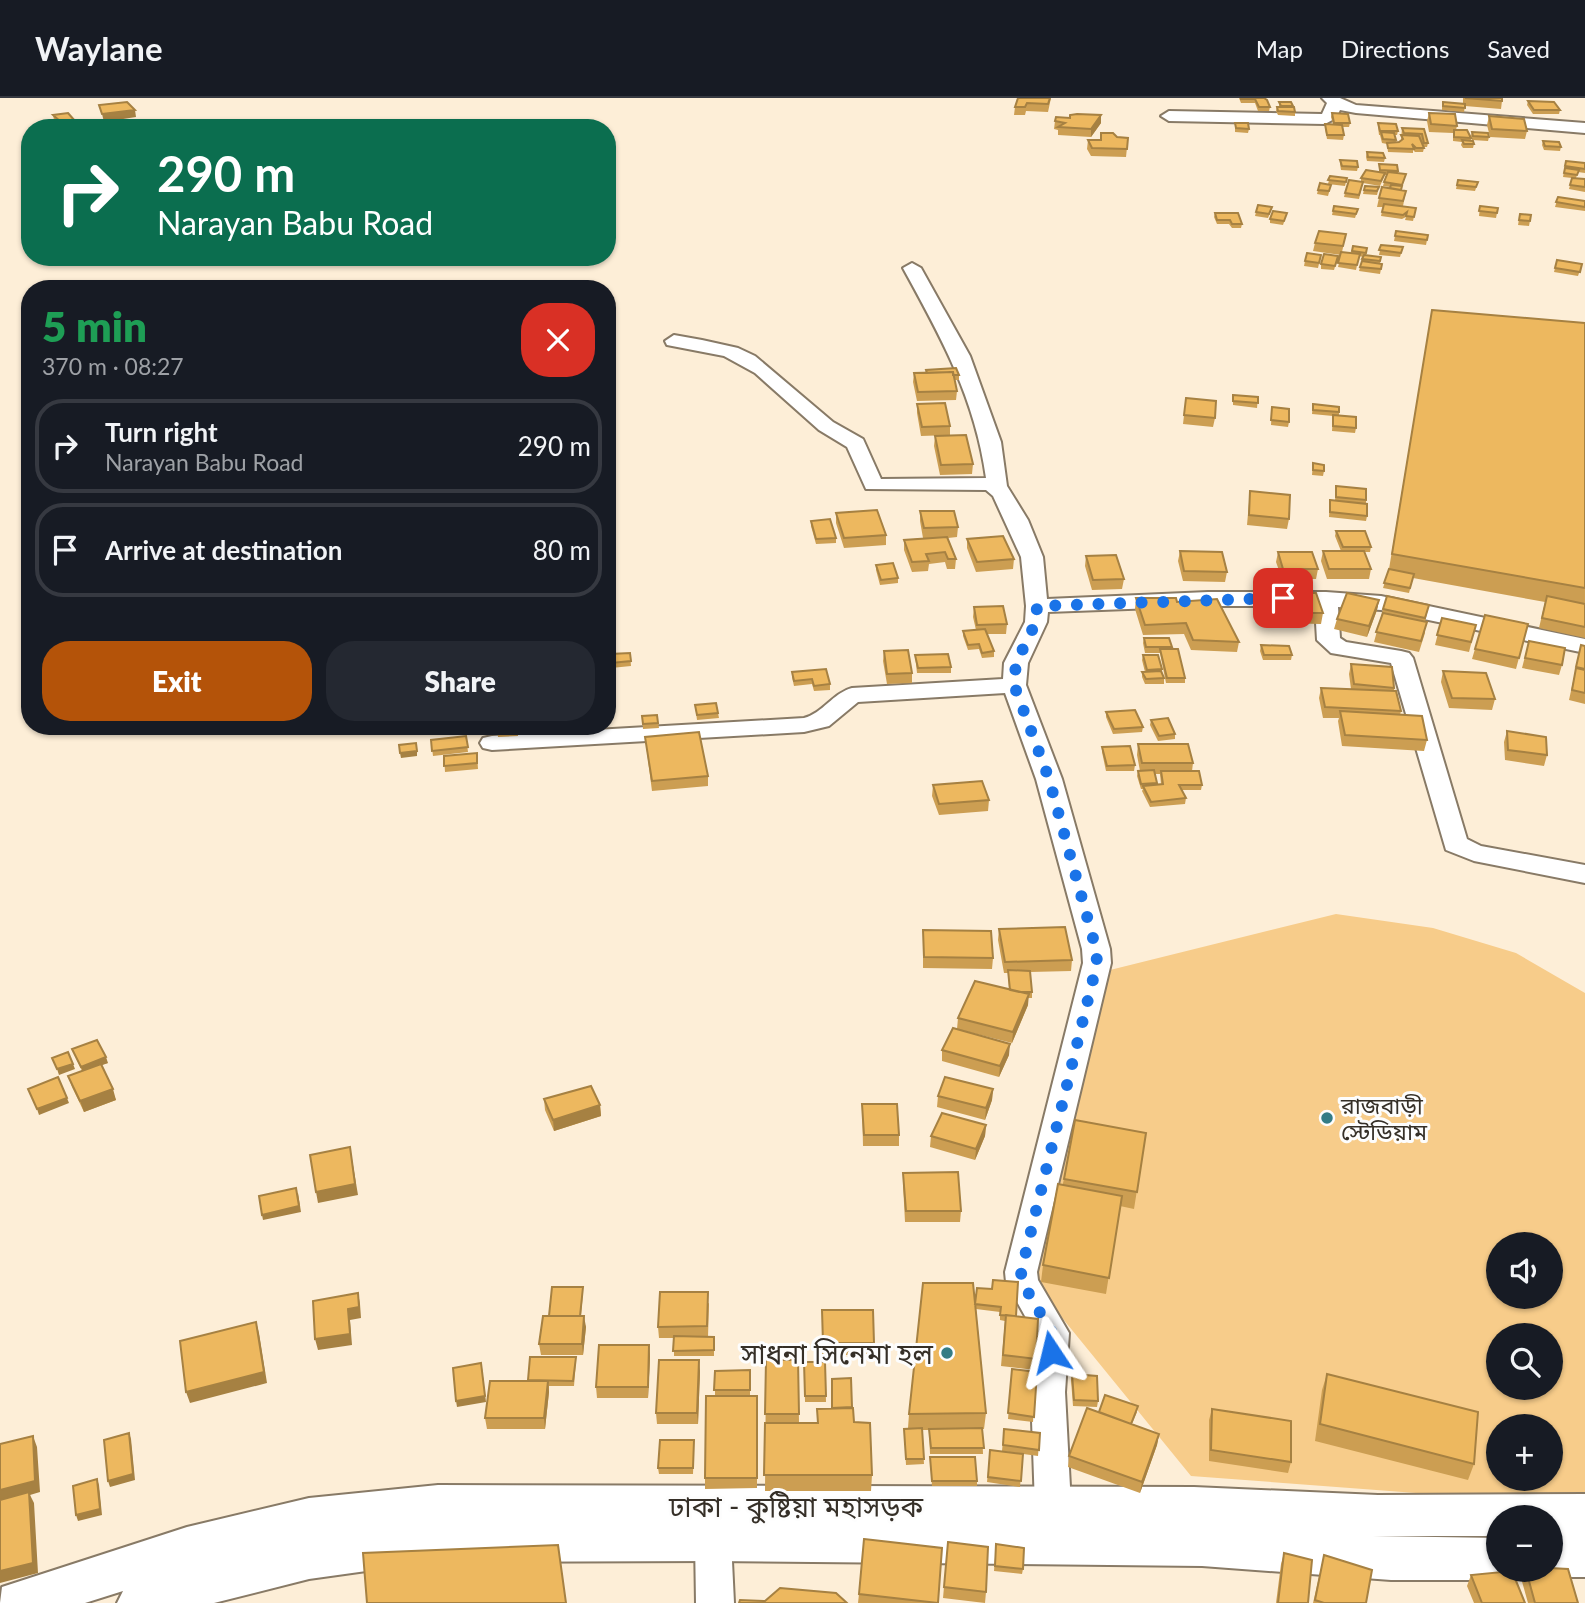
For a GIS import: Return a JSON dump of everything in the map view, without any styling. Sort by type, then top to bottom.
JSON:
[{"type":"main road","name":"ঢাকা - কুষ্টিয়া মহাসড়ক","points":[[19,1603],[187,1548],[309,1519],[438,1505],[1195,1507],[1378,1516],[1585,1515]]},
{"type":"main road","name":"ঢাকা - কুষ্টিয়া মহাসড়ক","points":[[141,1603],[186,1588],[309,1558],[431,1541],[713,1540],[1202,1545],[1391,1559],[1486,1559]]},
{"type":"main road","points":[[1563,1556],[1585,1556]]},
{"type":"street","points":[[1169,116],[1325,119],[1331,115],[1332,100],[1356,109],[1585,128]]},
{"type":"street","points":[[912,268],[961,356],[991,442],[997,487],[1017,520],[1032,557],[1036,622],[1016,663],[1014,685],[1049,779],[1090,925],[1097,963],[1021,1272],[1022,1282],[1052,1333],[1048,1392],[1054,1506]]},
{"type":"street","points":[[674,341],[703,344],[747,359],[827,428],[856,443],[873,485],[974,482],[997,487]]},
{"type":"street","points":[[1037,606],[1208,599],[1326,599],[1381,603],[1585,646]]},
{"type":"street","points":[[1326,599],[1329,640],[1339,648],[1401,658],[1455,844],[1474,853],[1585,874]]},
{"type":"street","points":[[492,743],[804,725],[820,721],[852,695],[1014,685]]},
{"type":"street","points":[[713,1540],[715,1603]]},
{"type":"shaded area","name":"রাজবাড়ী স্টেডিয়াম","points":[[1336,914],[1433,928],[1516,953],[1585,993],[1585,1500],[1509,1500],[1191,1476],[1028,1276],[1106,971]]},
{"type":"building","points":[[1018,98],[1050,98],[1048,104],[1027,103],[1025,107],[1015,107]]},
{"type":"building","points":[[1241,98],[1264,98],[1270,107],[1259,107],[1255,99]]},
{"type":"building","points":[[1465,98],[1502,98],[1502,101]]},
{"type":"building","points":[[1528,101],[1554,102],[1560,110],[1534,110]]},
{"type":"building","points":[[127,102],[135,110],[102,114],[99,105]]},
{"type":"building","points":[[1279,102],[1291,102],[1293,106],[1281,106]]},
{"type":"building","points":[[1443,102],[1465,104],[1465,108],[1443,106]]},
{"type":"building","points":[[1277,107],[1294,107],[1295,112],[1278,111]]},
{"type":"building","points":[[68,113],[73,119],[58,119],[53,115]]},
{"type":"building","points":[[1332,113],[1348,114],[1350,123],[1334,123]]},
{"type":"building","points":[[1429,113],[1455,114],[1457,126],[1431,124]]},
{"type":"building","points":[[1070,115],[1101,115],[1091,129],[1058,127],[1065,123],[1055,121],[1056,117],[1070,118]]},
{"type":"building","points":[[1489,116],[1524,119],[1527,131],[1492,129]]},
{"type":"building","points":[[1235,123],[1248,123],[1249,129],[1236,128]]},
{"type":"building","points":[[1378,123],[1396,124],[1398,131],[1380,131]]},
{"type":"building","points":[[1325,124],[1342,125],[1344,135],[1327,135]]},
{"type":"building","points":[[1402,128],[1424,129],[1428,143],[1424,143],[1422,134],[1404,133]]},
{"type":"building","points":[[1454,130],[1467,130],[1471,138],[1454,137]]},
{"type":"building","points":[[1381,132],[1394,133],[1396,140],[1383,139]]},
{"type":"building","points":[[1472,132],[1488,133],[1489,137],[1473,136]]},
{"type":"building","points":[[1101,133],[1113,133],[1117,137],[1128,138],[1127,149],[1092,148],[1088,140],[1101,140]]},
{"type":"building","points":[[1401,135],[1419,136],[1424,148],[1416,148],[1412,144],[1414,149],[1388,148],[1387,143],[1403,139]]},
{"type":"building","points":[[1462,140],[1473,141],[1474,144],[1464,144]]},
{"type":"building","points":[[1543,141],[1559,142],[1561,147],[1545,146]]},
{"type":"building","points":[[1367,152],[1383,153],[1385,158],[1368,157]]},
{"type":"building","points":[[1340,160],[1357,161],[1358,167],[1342,166]]},
{"type":"building","points":[[1566,161],[1585,163],[1585,169],[1565,166]]},
{"type":"building","points":[[1379,164],[1397,165],[1398,171],[1380,170]]},
{"type":"building","points":[[1565,168],[1579,170],[1577,175],[1564,173]]},
{"type":"building","points":[[1366,170],[1385,173],[1381,181],[1361,178]]},
{"type":"building","points":[[1388,172],[1406,174],[1402,185],[1384,182]]},
{"type":"building","points":[[1330,176],[1347,178],[1346,182],[1328,180]]},
{"type":"building","points":[[1572,178],[1585,179],[1585,187],[1570,185]]},
{"type":"building","points":[[1349,180],[1363,182],[1359,195],[1345,193]]},
{"type":"building","points":[[1458,180],[1478,182],[1476,187],[1457,185]]},
{"type":"building","points":[[1320,183],[1331,185],[1329,191],[1318,190]]},
{"type":"building","points":[[1391,185],[1402,186],[1401,190],[1390,188]]},
{"type":"building","points":[[1365,186],[1379,187],[1377,191],[1364,190]]},
{"type":"building","points":[[1382,187],[1406,191],[1403,201],[1379,198]]},
{"type":"building","points":[[1558,197],[1585,201],[1585,207],[1556,202]]},
{"type":"building","points":[[1384,204],[1416,208],[1414,217],[1406,216],[1407,212],[1403,215],[1382,212]]},
{"type":"building","points":[[1258,205],[1272,207],[1269,214],[1256,212]]},
{"type":"building","points":[[1334,206],[1358,209],[1356,214],[1333,211]]},
{"type":"building","points":[[1480,206],[1498,208],[1497,213],[1479,211]]},
{"type":"building","points":[[1273,211],[1287,213],[1284,221],[1270,219]]},
{"type":"building","points":[[1215,213],[1238,213],[1242,224],[1217,220]]},
{"type":"building","points":[[1520,214],[1531,215],[1530,221],[1519,220]]},
{"type":"building","points":[[1319,231],[1346,234],[1343,246],[1315,243]]},
{"type":"building","points":[[1396,231],[1428,235],[1427,240],[1395,236]]},
{"type":"building","points":[[1381,245],[1403,247],[1401,253],[1379,250]]},
{"type":"building","points":[[1353,246],[1367,248],[1366,253],[1352,251]]},
{"type":"building","points":[[1341,252],[1360,254],[1357,265],[1338,263]]},
{"type":"building","points":[[1307,253],[1321,255],[1319,263],[1305,261]]},
{"type":"building","points":[[1324,254],[1338,256],[1335,266],[1321,264]]},
{"type":"building","points":[[1364,255],[1381,257],[1380,261],[1362,259]]},
{"type":"building","points":[[1557,260],[1582,264],[1580,272],[1555,268]]},
{"type":"building","points":[[1362,261],[1382,264],[1381,269],[1360,267]]},
{"type":"building","points":[[1432,310],[1585,323],[1585,588],[1392,554]]},
{"type":"building","points":[[956,368],[959,375],[953,375],[953,372],[927,373],[926,370]]},
{"type":"building","points":[[953,372],[957,391],[918,392],[914,373]]},
{"type":"building","points":[[1233,395],[1258,397],[1258,403],[1233,401]]},
{"type":"building","points":[[1186,398],[1216,401],[1215,418],[1184,415]]},
{"type":"building","points":[[945,403],[950,426],[922,427],[917,404]]},
{"type":"building","points":[[1313,404],[1339,407],[1339,412],[1313,410]]},
{"type":"building","points":[[1272,407],[1289,409],[1289,422],[1271,420]]},
{"type":"building","points":[[1333,415],[1356,417],[1356,428],[1333,426]]},
{"type":"building","points":[[966,435],[973,464],[941,465],[935,436]]},
{"type":"building","points":[[1313,463],[1324,465],[1324,471],[1313,470]]},
{"type":"building","points":[[1336,486],[1366,489],[1366,500],[1336,497]]},
{"type":"building","points":[[1250,491],[1290,495],[1289,519],[1249,515]]},
{"type":"building","points":[[1330,500],[1367,504],[1367,516],[1330,512]]},
{"type":"building","points":[[877,510],[886,535],[844,538],[836,513]]},
{"type":"building","points":[[920,511],[954,511],[958,527],[924,528]]},
{"type":"building","points":[[830,519],[836,538],[816,539],[811,521]]},
{"type":"building","points":[[1336,531],[1365,531],[1371,547],[1343,547]]},
{"type":"building","points":[[1003,536],[1014,559],[977,562],[967,539]]},
{"type":"building","points":[[947,537],[956,559],[948,559],[945,552],[926,554],[929,561],[912,562],[904,540]]},
{"type":"building","points":[[1180,551],[1222,552],[1227,572],[1184,571]]},
{"type":"building","points":[[1323,551],[1364,551],[1371,569],[1329,569]]},
{"type":"building","points":[[1278,552],[1312,552],[1318,569],[1283,569]]},
{"type":"building","points":[[1116,555],[1124,579],[1093,580],[1086,556]]},
{"type":"building","points":[[893,563],[898,578],[881,580],[876,565]]},
{"type":"building","points":[[1389,569],[1414,574],[1410,588],[1384,583]]},
{"type":"building","points":[[1280,576],[1300,576],[1304,589],[1284,589]]},
{"type":"building","points":[[1274,593],[1316,593],[1323,613],[1280,613]]},
{"type":"building","points":[[1347,593],[1379,600],[1369,626],[1337,619]]},
{"type":"building","points":[[1387,596],[1429,605],[1425,618],[1383,609]]},
{"type":"building","points":[[1547,596],[1585,604],[1585,627],[1542,618]]},
{"type":"building","points":[[1136,598],[1176,598],[1177,602],[1217,599],[1239,642],[1193,640],[1186,623],[1145,625]]},
{"type":"building","points":[[1003,606],[1007,624],[977,625],[974,607]]},
{"type":"building","points":[[1383,613],[1427,622],[1421,641],[1376,632]]},
{"type":"building","points":[[1485,615],[1528,624],[1519,658],[1475,649]]},
{"type":"building","points":[[1442,618],[1476,625],[1471,642],[1437,635]]},
{"type":"building","points":[[985,629],[994,651],[982,653],[979,644],[968,645],[963,631]]},
{"type":"building","points":[[1144,638],[1169,638],[1172,647],[1146,647]]},
{"type":"building","points":[[1529,641],[1565,648],[1562,665],[1525,658]]},
{"type":"building","points":[[1261,645],[1289,646],[1292,655],[1264,655]]},
{"type":"building","points":[[1581,645],[1585,646],[1585,669],[1576,667]]},
{"type":"building","points":[[1160,649],[1178,649],[1185,678],[1167,678]]},
{"type":"building","points":[[908,650],[912,673],[887,674],[884,651]]},
{"type":"building","points":[[630,653],[631,661],[616,662],[616,654]]},
{"type":"building","points":[[948,654],[951,667],[918,668],[915,655]]},
{"type":"building","points":[[1143,655],[1158,655],[1162,669],[1147,670]]},
{"type":"building","points":[[1351,664],[1392,667],[1394,688],[1354,684]]},
{"type":"building","points":[[1576,668],[1585,670],[1585,693],[1572,690]]},
{"type":"building","points":[[826,669],[830,684],[814,686],[812,679],[794,681],[792,672]]},
{"type":"building","points":[[1161,671],[1164,678],[1146,679],[1142,672]]},
{"type":"building","points":[[1443,671],[1486,673],[1495,699],[1452,698]]},
{"type":"building","points":[[1321,688],[1396,691],[1401,711],[1325,707]]},
{"type":"building","points":[[716,703],[718,713],[697,715],[695,705]]},
{"type":"building","points":[[1135,710],[1143,727],[1114,729],[1106,712]]},
{"type":"building","points":[[1340,711],[1422,716],[1427,740],[1345,735]]},
{"type":"building","points":[[657,715],[658,723],[643,724],[642,716]]},
{"type":"building","points":[[1168,718],[1175,734],[1159,736],[1151,720]]},
{"type":"building","points":[[1507,731],[1546,737],[1547,755],[1508,750]]},
{"type":"building","points":[[699,732],[708,776],[652,781],[645,737]]},
{"type":"building","points":[[466,736],[468,747],[432,751],[431,740]]},
{"type":"building","points":[[416,743],[417,751],[400,753],[399,745]]},
{"type":"building","points":[[1138,744],[1188,744],[1193,763],[1142,763]]},
{"type":"building","points":[[1130,746],[1135,765],[1107,766],[1102,747]]},
{"type":"building","points":[[477,753],[477,763],[444,766],[444,756]]},
{"type":"building","points":[[1154,770],[1157,783],[1141,784],[1138,771]]},
{"type":"building","points":[[1161,771],[1199,771],[1202,785],[1179,785],[1186,798],[1151,802],[1143,786],[1163,784]]},
{"type":"building","points":[[982,781],[989,800],[939,804],[933,785]]},
{"type":"building","points":[[1065,927],[1072,960],[1005,962],[999,929]]},
{"type":"building","points":[[923,930],[991,931],[993,958],[924,957]]},
{"type":"building","points":[[1008,970],[1030,971],[1032,992],[1010,990]]},
{"type":"building","points":[[975,981],[1029,994],[1013,1032],[958,1018]]},
{"type":"building","points":[[953,1028],[1010,1044],[1000,1066],[942,1050]]},
{"type":"building","points":[[97,1040],[106,1057],[81,1067],[72,1049]]},
{"type":"building","points":[[68,1052],[73,1064],[57,1069],[52,1058]]},
{"type":"building","points":[[101,1064],[113,1089],[80,1101],[68,1076]]},
{"type":"building","points":[[58,1077],[67,1098],[37,1109],[28,1089]]},
{"type":"building","points":[[945,1077],[993,1089],[986,1108],[938,1096]]},
{"type":"building","points":[[591,1086],[600,1105],[553,1120],[544,1099]]},
{"type":"building","points":[[862,1104],[897,1104],[899,1135],[864,1135]]},
{"type":"building","points":[[942,1113],[986,1125],[976,1149],[931,1136]]},
{"type":"building","points":[[1075,1120],[1146,1133],[1137,1192],[1064,1179]]},
{"type":"building","points":[[350,1147],[355,1184],[316,1192],[310,1155]]},
{"type":"building","points":[[958,1172],[961,1211],[906,1211],[903,1173]]},
{"type":"building","points":[[1058,1184],[1122,1196],[1109,1278],[1043,1265]]},
{"type":"building","points":[[296,1188],[299,1206],[262,1215],[259,1196]]},
{"type":"building","points":[[993,1280],[1018,1282],[1016,1316],[1000,1315],[1001,1307],[975,1304],[977,1288],[992,1289]]},
{"type":"building","name":"সাধনা সিনেমা হল","points":[[923,1283],[973,1283],[986,1413],[909,1414]]},
{"type":"building","points":[[552,1287],[583,1287],[580,1316],[549,1316]]},
{"type":"building","points":[[660,1292],[708,1292],[707,1326],[658,1327]]},
{"type":"building","points":[[358,1293],[359,1307],[348,1309],[350,1334],[315,1339],[313,1301]]},
{"type":"building","points":[[822,1310],[873,1310],[874,1343],[823,1343]]},
{"type":"building","points":[[1006,1315],[1038,1319],[1036,1359],[1003,1355]]},
{"type":"building","points":[[543,1316],[584,1316],[582,1344],[539,1344]]},
{"type":"building","points":[[256,1322],[264,1372],[186,1392],[180,1341]]},
{"type":"building","points":[[674,1336],[714,1337],[714,1350],[673,1351]]},
{"type":"building","points":[[599,1345],[649,1345],[648,1387],[596,1387]]},
{"type":"building","points":[[530,1357],[576,1357],[573,1381],[528,1380]]},
{"type":"building","points":[[659,1360],[699,1360],[697,1413],[656,1413]]},
{"type":"building","points":[[766,1360],[798,1360],[799,1414],[765,1414]]},
{"type":"building","points":[[804,1362],[825,1362],[826,1396],[805,1396]]},
{"type":"building","points":[[481,1363],[485,1396],[456,1401],[453,1368]]},
{"type":"building","points":[[1012,1369],[1037,1372],[1034,1417],[1008,1413]]},
{"type":"building","points":[[750,1370],[750,1390],[714,1390],[715,1371]]},
{"type":"building","points":[[1072,1374],[1097,1376],[1098,1401],[1074,1400]]},
{"type":"building","points":[[1327,1374],[1478,1412],[1474,1464],[1320,1424]]},
{"type":"building","points":[[851,1378],[852,1407],[832,1408],[832,1379]]},
{"type":"building","points":[[490,1381],[548,1381],[544,1418],[485,1418]]},
{"type":"building","points":[[1105,1395],[1138,1406],[1131,1424],[1099,1412]]},
{"type":"building","points":[[706,1396],[757,1396],[757,1478],[705,1478]]},
{"type":"building","points":[[853,1408],[854,1422],[870,1423],[872,1475],[764,1475],[765,1423],[818,1423],[817,1409]]},
{"type":"building","points":[[1087,1408],[1159,1434],[1142,1482],[1069,1456]]},
{"type":"building","points":[[1212,1409],[1291,1421],[1291,1462],[1211,1450]]},
{"type":"building","points":[[922,1428],[924,1459],[906,1459],[904,1429]]},
{"type":"building","points":[[982,1428],[984,1448],[931,1448],[929,1429]]},
{"type":"building","points":[[1004,1429],[1040,1433],[1039,1450],[1003,1445]]},
{"type":"building","points":[[129,1433],[133,1474],[108,1481],[104,1440]]},
{"type":"building","points":[[33,1436],[35,1481],[0,1490],[0,1444]]},
{"type":"building","points":[[660,1440],[694,1440],[693,1468],[658,1468]]},
{"type":"building","points":[[990,1450],[1023,1454],[1021,1481],[988,1477]]},
{"type":"building","points":[[930,1457],[975,1457],[977,1481],[932,1481]]},
{"type":"building","points":[[97,1479],[100,1509],[76,1515],[73,1486]]},
{"type":"building","points":[[29,1492],[33,1563],[0,1571],[0,1500]]},
{"type":"building","points":[[864,1539],[942,1548],[938,1603],[859,1594]]},
{"type":"building","points":[[948,1542],[988,1547],[986,1592],[944,1587]]},
{"type":"building","points":[[996,1544],[1024,1548],[1023,1569],[995,1566]]},
{"type":"building","points":[[558,1545],[566,1603],[367,1603],[363,1553]]},
{"type":"building","points":[[1284,1553],[1312,1560],[1308,1603],[1278,1603]]},
{"type":"building","points":[[1324,1555],[1372,1570],[1366,1603],[1324,1603],[1315,1600]]},
{"type":"building","points":[[1563,1569],[1568,1569],[1578,1603],[1535,1603],[1529,1582],[1563,1582]]},
{"type":"building","points":[[1486,1574],[1486,1582],[1516,1582],[1525,1603],[1482,1603],[1471,1575]]},
{"type":"building","points":[[780,1588],[836,1593],[847,1603],[739,1603],[740,1600],[765,1601]]},
{"type":"place","name":"রাজবাড়ী স্টেডিয়াম","points":[[1327,1118]]},
{"type":"place","name":"সাধনা সিনেমা হল","points":[[947,1353]]},
{"type":"route","points":[[1051,1352],[1052,1333],[1022,1282],[1021,1272],[1097,963],[1096,949],[1074,864],[1049,779],[1014,685],[1016,663],[1036,622],[1037,606],[1283,598]]}]
